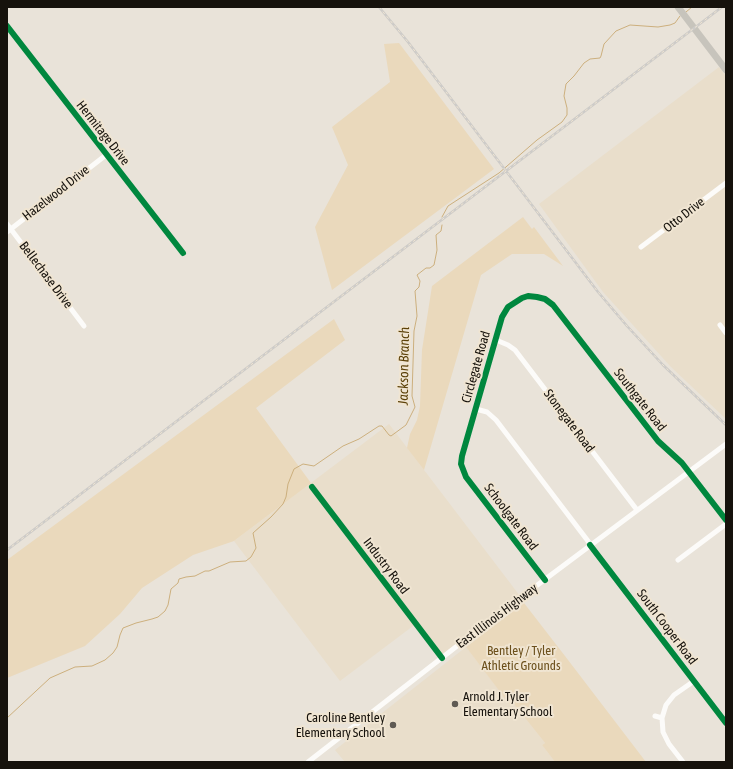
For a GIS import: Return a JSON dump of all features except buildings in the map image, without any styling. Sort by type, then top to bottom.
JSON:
[{"type":"main road","points":[[681,11],[726,70]]},
{"type":"street","name":"Hermitage Drive","points":[[7,26],[183,253]]},
{"type":"street","name":"Hazelwood Drive","points":[[9,230],[106,155]]},
{"type":"street","name":"Otto Drive","points":[[641,247],[726,183]]},
{"type":"street","name":"Bellechase Drive","points":[[7,224],[9,230],[84,326]]},
{"type":"street","name":"Circlegate Road","points":[[462,466],[462,456],[502,317],[508,307],[522,298],[528,296],[537,297]]},
{"type":"street","name":"Southgate Road","points":[[537,297],[548,301],[556,307],[658,441],[680,460],[726,520]]},
{"type":"street","points":[[720,325],[726,333]]},
{"type":"street","name":"Stonegate Road","points":[[496,340],[515,350],[637,510]]},
{"type":"street","name":"South Cooper Road","points":[[476,409],[486,412],[496,420],[726,723]]},
{"type":"street","name":"East Illinois Highway","points":[[308,762],[442,658],[726,444]]},
{"type":"street","name":"Schoolgate Road","points":[[462,466],[466,476],[545,580]]},
{"type":"street","name":"Industry Road","points":[[312,487],[442,658]]},
{"type":"street","points":[[678,560],[726,524]]},
{"type":"street","points":[[683,762],[669,744],[663,732],[662,718],[666,705],[674,695],[694,681]]},
{"type":"street","points":[[655,716],[662,718]]},
{"type":"shaded area","points":[[719,67],[726,76],[726,419],[671,367],[603,292],[539,204]]},
{"type":"shaded area","points":[[389,424],[520,596],[442,656],[417,623],[340,681],[234,541]]},
{"type":"shaded area","name":"Arnold J. Tyler Elementary School","points":[[466,647],[510,704],[513,703],[545,743],[542,745],[555,762],[345,762],[335,750]]},
{"type":"green space","points":[[399,43],[494,169],[332,290],[315,227],[348,165],[332,127],[390,82],[384,44]]},
{"type":"green space","points":[[523,217],[532,229],[534,227],[563,266],[544,254],[512,254],[481,275],[424,470],[407,448],[410,434],[417,420],[420,406],[422,350],[432,286]]},
{"type":"green space","points":[[334,319],[345,340],[256,408],[311,483],[234,541],[193,555],[142,588],[120,614],[85,646],[7,678],[7,560]]},
{"type":"green space","name":"Bentley / Tyler Athletic Grounds","points":[[524,603],[646,762],[555,762],[542,745],[545,743],[513,703],[510,705],[466,647]]},
{"type":"waterway","name":"Jackson Branch","points":[[686,12],[692,7]]},
{"type":"waterway","name":"Jackson Branch","points":[[442,217],[448,206],[499,173],[537,140],[562,122],[567,115],[564,96],[566,84],[584,63],[590,59],[600,58],[604,44],[616,31],[630,25],[658,27],[670,25],[675,23],[680,16]]},
{"type":"waterway","name":"Jackson Branch","points":[[7,718],[50,678],[75,667],[92,666],[105,660],[117,647],[123,628],[158,617],[165,611],[168,605],[171,589],[178,583],[179,579],[195,576],[230,562],[246,561],[251,557],[256,548],[253,533],[283,504],[286,497],[288,484],[294,469],[303,464],[314,466],[343,446],[359,439],[379,426],[382,426],[391,436],[406,425],[415,407],[412,396],[414,331],[417,316],[415,291],[419,287],[420,281],[417,275],[426,268],[430,268],[434,265],[437,250],[436,235],[441,231],[442,225]]},
{"type":"railway","points":[[379,7],[408,42],[598,292],[663,365],[726,425]]},
{"type":"railway","points":[[7,550],[722,7]]},
{"type":"cycle path","points":[[7,26],[183,253]]},
{"type":"cycle path","points":[[545,580],[466,477],[461,464],[502,317],[508,307],[528,296],[545,299],[553,305],[658,441],[682,463],[726,520]]},
{"type":"cycle path","points":[[312,487],[442,658]]},
{"type":"cycle path","points":[[590,545],[726,723]]},
{"type":"place","name":"Arnold J. Tyler Elementary School","points":[[455,704]]},
{"type":"place","name":"Caroline Bentley Elementary School","points":[[393,725]]}]
